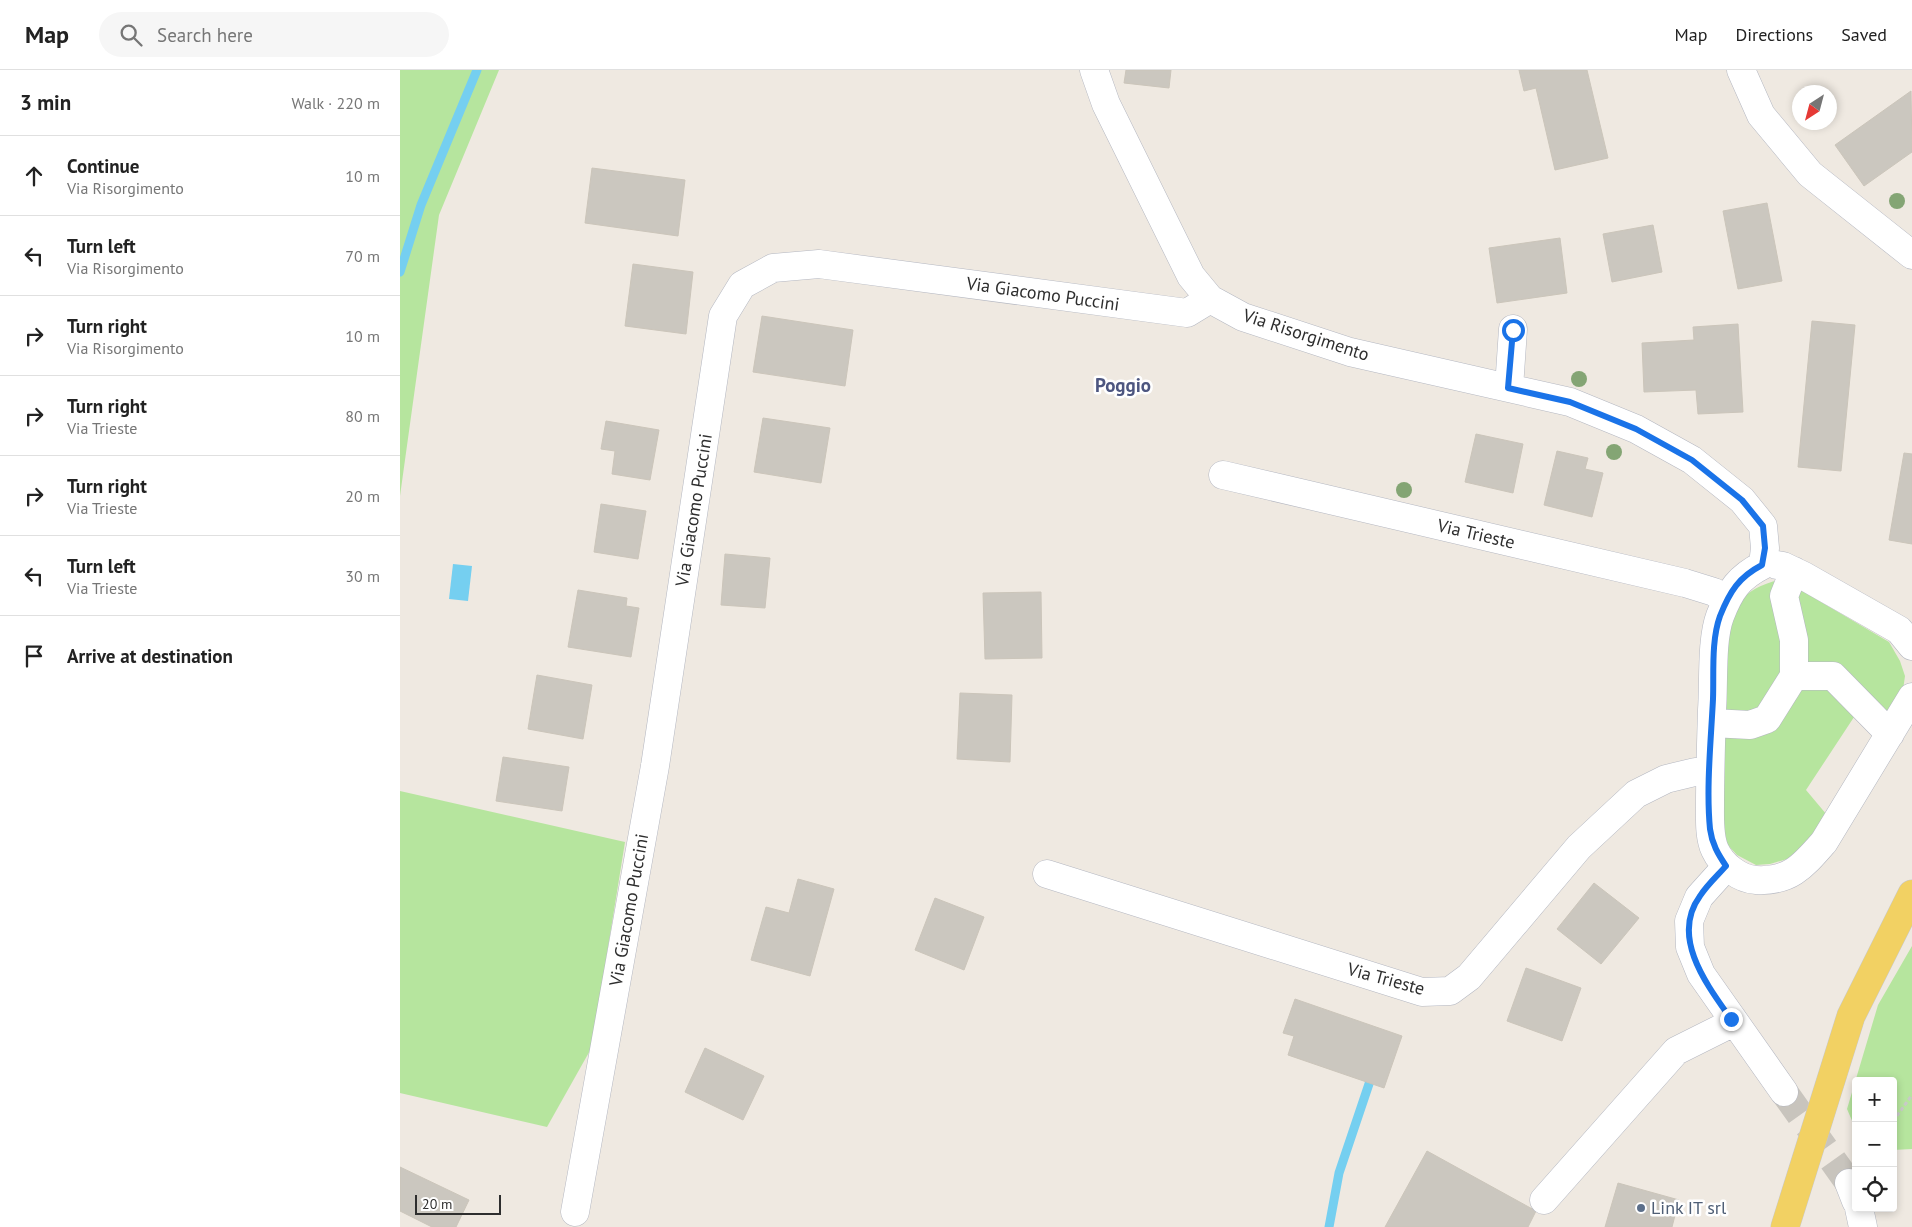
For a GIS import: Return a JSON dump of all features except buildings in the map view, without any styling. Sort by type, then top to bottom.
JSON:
[{"type":"main road","points":[[1785,1227],[1851,1016],[1912,894]]},
{"type":"street","name":"Via Risorgimento","points":[[1094,70],[1106,104],[1191,276],[1210,299],[1243,317],[1350,352],[1570,402],[1636,429],[1692,460],[1742,500],[1763,526],[1765,548],[1762,565]]},
{"type":"street","points":[[1741,70],[1761,115],[1810,174],[1912,255]]},
{"type":"street","name":"Via Giacomo Puccini","points":[[575,1212],[655,766],[723,316],[742,285],[773,268],[819,264],[1187,313],[1210,299]]},
{"type":"street","points":[[1508,388],[1513,330]]},
{"type":"street","name":"Via Trieste","points":[[1222,475],[1685,583],[1714,592],[1727,600]]},
{"type":"street","points":[[1912,646],[1899,630],[1783,566],[1762,565],[1746,573],[1727,600],[1719,618],[1715,642],[1710,829],[1715,850],[1726,866],[1747,880],[1772,881],[1792,874],[1809,859],[1824,842],[1912,697]]},
{"type":"street","points":[[1712,723],[1750,725],[1767,719],[1794,676],[1794,640],[1784,596],[1794,571]]},
{"type":"street","points":[[1794,676],[1834,676],[1890,734]]},
{"type":"street","name":"Via Trieste","points":[[1047,874],[1422,992],[1450,991],[1469,977],[1579,847],[1636,794],[1666,779],[1695,772],[1710,773]]},
{"type":"street","points":[[1726,866],[1699,897],[1689,921],[1690,947],[1701,974],[1784,1092]]},
{"type":"street","points":[[1544,1200],[1676,1051],[1734,1022]]},
{"type":"street","points":[[1859,1212],[1863,1227]]},
{"type":"path","points":[[1897,1116],[1912,1095]]},
{"type":"green space","points":[[400,70],[499,70],[439,215],[400,496]]},
{"type":"green space","points":[[1782,579],[1889,642],[1900,661],[1905,676],[1902,697],[1879,732],[1858,711],[1806,790],[1827,815],[1801,849],[1787,859],[1770,864],[1756,865],[1737,855],[1725,842],[1720,827],[1728,645],[1733,619],[1742,600],[1757,588]]},
{"type":"green space","points":[[400,791],[625,842],[592,1047],[547,1127],[400,1093]]},
{"type":"green space","points":[[1912,946],[1912,1149],[1897,1150],[1897,1077],[1857,1077],[1878,1005]]},
{"type":"green space","points":[[1852,1092],[1852,1121],[1847,1109]]},
{"type":"water","points":[[453,564],[472,566],[468,601],[449,599]]},
{"type":"waterway","points":[[400,272],[421,205],[477,70]]},
{"type":"waterway","points":[[1329,1227],[1339,1173],[1372,1075]]},
{"type":"tunnel","points":[[1784,1092],[1849,1183]]},
{"type":"place","name":"Link IT srl","points":[[1641,1208]]},
{"type":"district","name":"Poggio","points":[[1123,385]]},
{"type":"route","points":[[1513,330],[1508,388],[1570,402],[1636,429],[1692,460],[1742,500],[1763,526],[1765,548],[1762,565],[1746,573],[1735,586],[1719,618],[1715,642],[1710,829],[1715,850],[1726,866],[1699,897],[1689,921],[1690,947],[1701,974],[1731,1019]]}]
